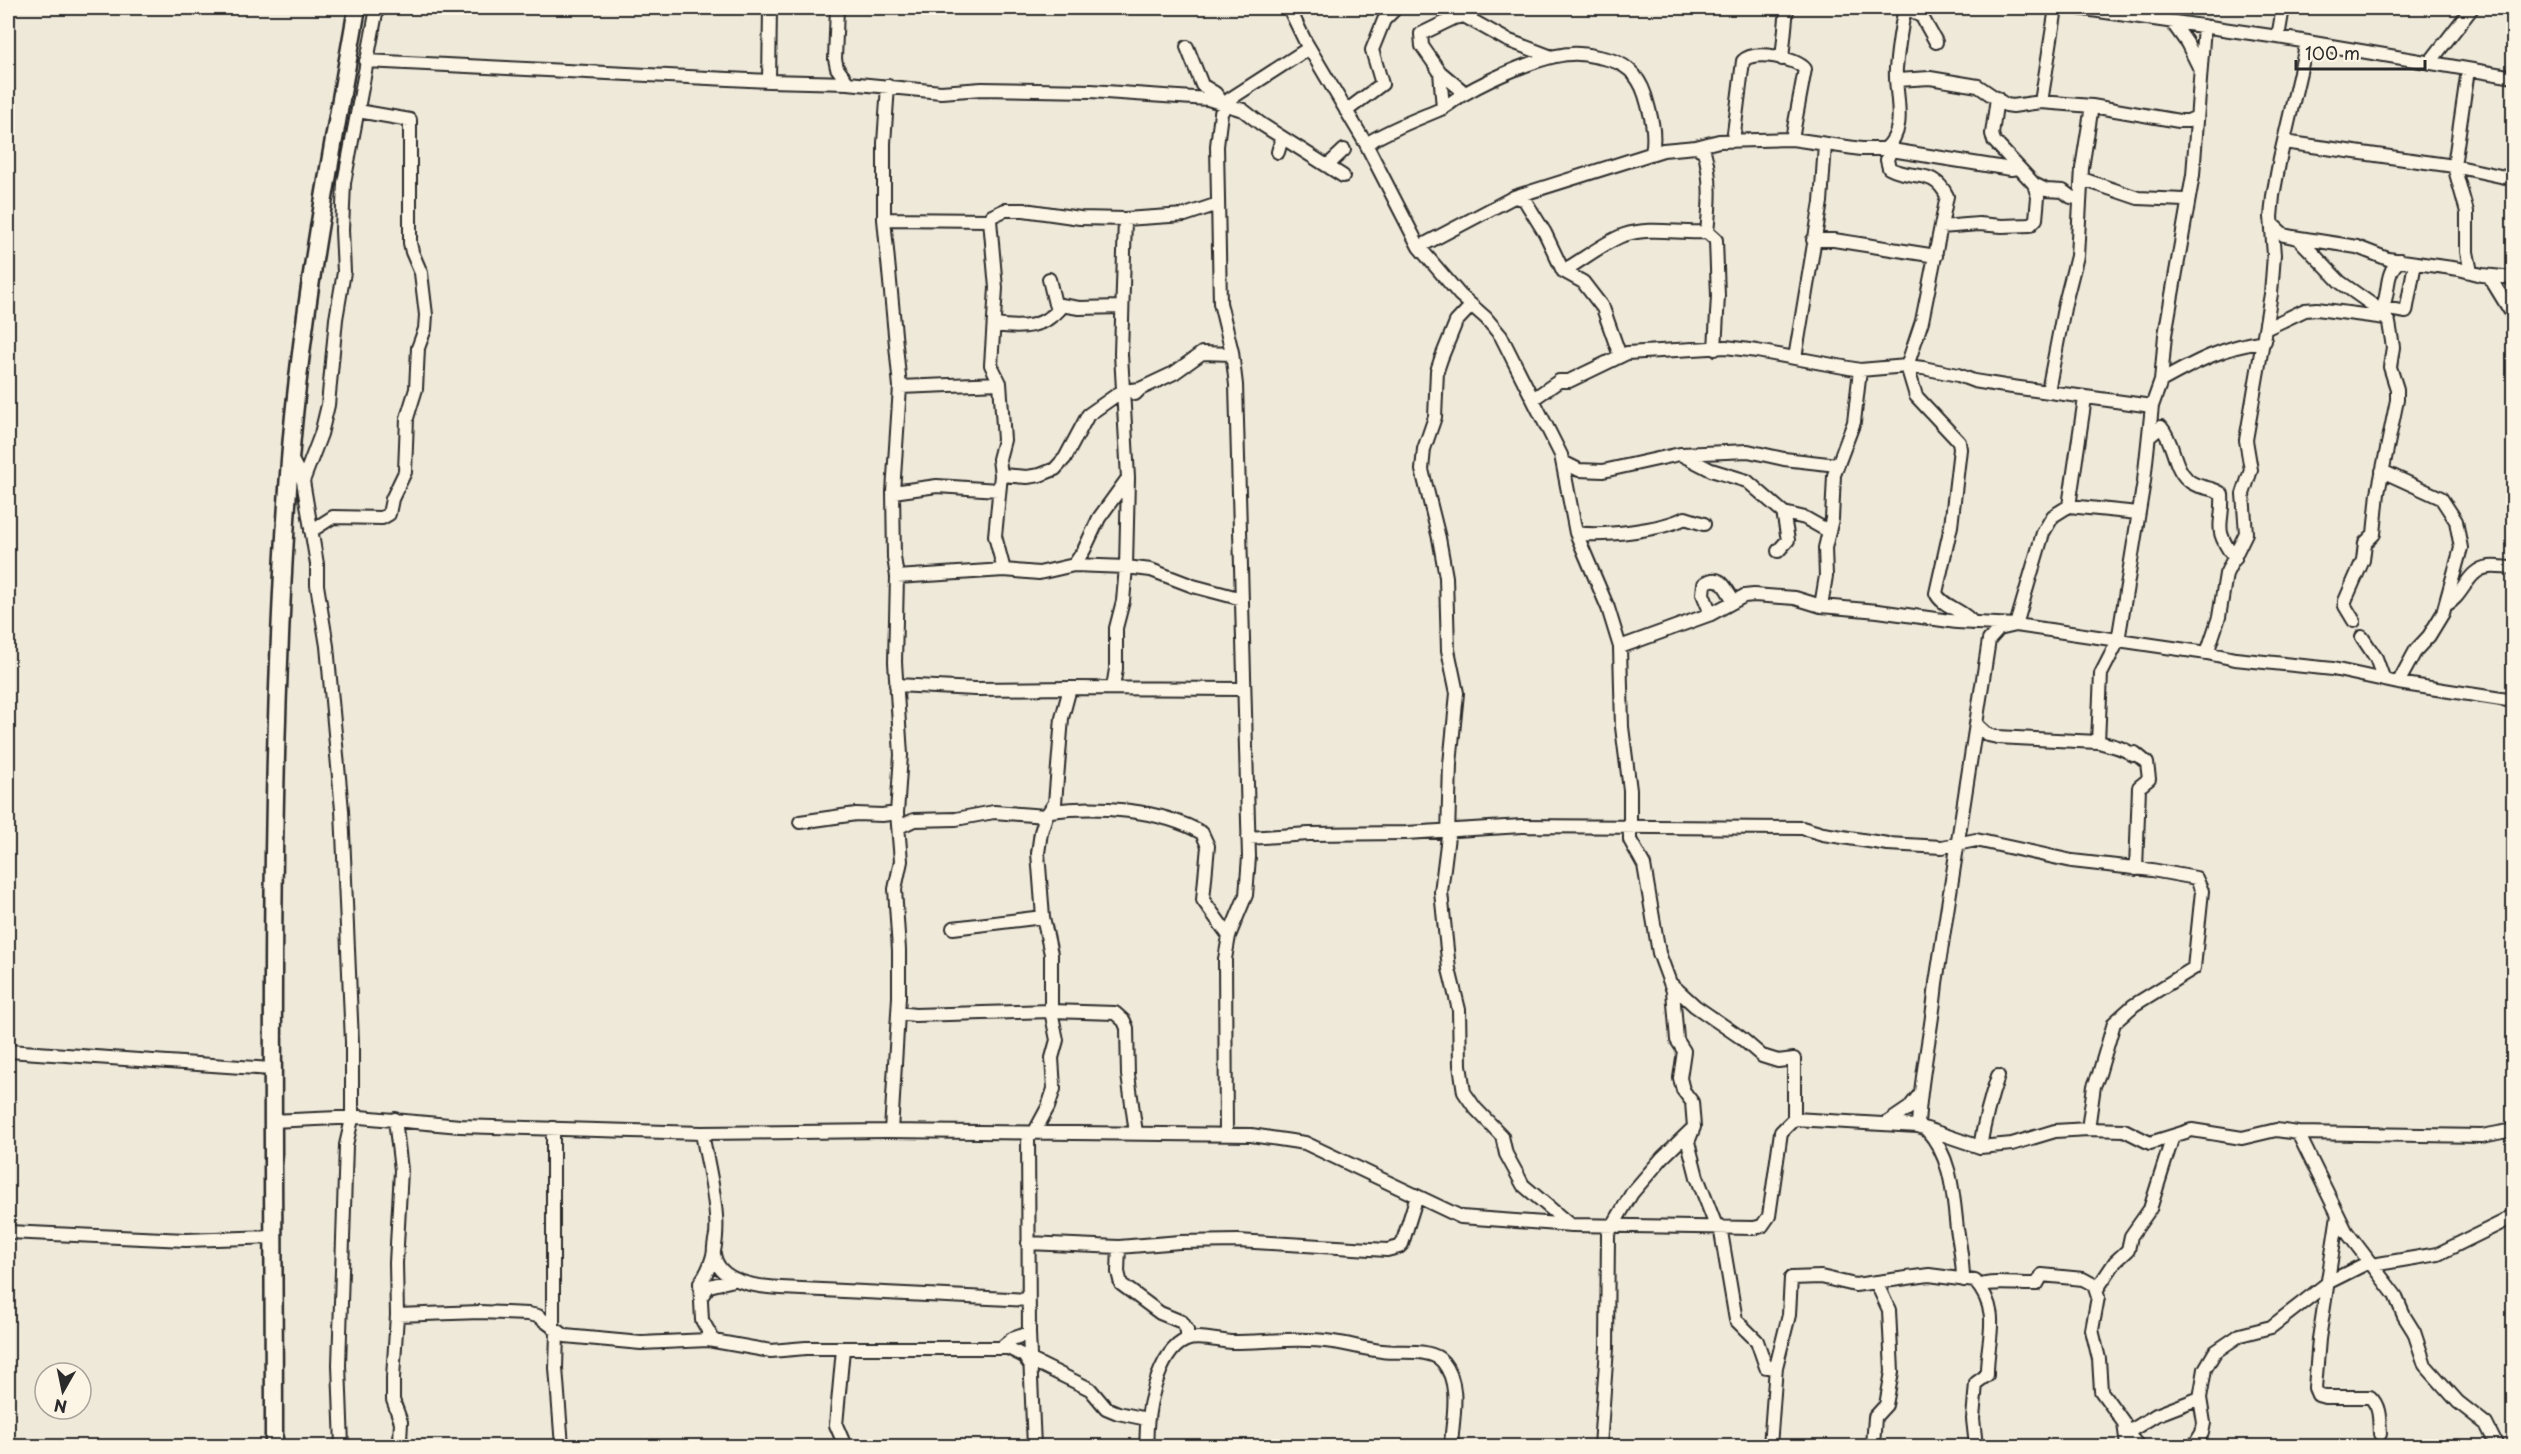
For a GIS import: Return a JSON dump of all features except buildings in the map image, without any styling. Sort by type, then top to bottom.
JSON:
[{"type":"highway","points":[[274,1446],[271,1069],[274,776],[291,457],[316,244],[357,8]]},
{"type":"street","points":[[303,482],[321,434],[328,405],[336,319],[344,272],[342,230],[344,183],[377,8]]},
{"type":"street","points":[[769,81],[770,8]]},
{"type":"street","points":[[837,8],[835,59],[837,68],[848,83]]},
{"type":"street","points":[[1289,8],[1309,48],[1366,144],[1419,247],[1501,336],[1554,437],[1563,462],[1576,533],[1608,608],[1620,647],[1622,728],[1630,790],[1630,840],[1644,865],[1659,953],[1676,1012],[1677,1040],[1684,1052],[1680,1078],[1683,1090],[1692,1102],[1694,1127],[1688,1142],[1697,1177],[1718,1226],[1736,1320],[1757,1341],[1766,1367],[1776,1367]]},
{"type":"street","points":[[1346,111],[1382,84],[1372,50],[1384,20],[1396,8]]},
{"type":"street","points":[[1782,59],[1787,8]]},
{"type":"street","points":[[1935,42],[1922,17],[1907,8],[1896,71],[1899,103],[1897,126],[1887,150],[1887,160],[1889,168],[1899,173],[1930,178],[1938,182],[1947,196],[1922,321],[1907,366],[1916,396],[1959,442],[1960,449],[1951,526],[1936,593],[1939,599],[1963,612],[1976,623],[1989,640]]},
{"type":"street","points":[[2041,102],[2056,8]]},
{"type":"street","points":[[2084,8],[2278,37],[2514,77]]},
{"type":"street","points":[[2278,37],[2283,8]]},
{"type":"street","points":[[2430,63],[2472,8]]},
{"type":"street","points":[[1465,93],[1440,72],[1422,46],[1421,34],[1460,16],[1472,20],[1507,40],[1552,57]]},
{"type":"street","points":[[2172,22],[2200,67]]},
{"type":"street","points":[[2098,742],[2101,674],[2118,641],[2132,569],[2152,405],[2161,381],[2164,335],[2193,175],[2204,26]]},
{"type":"street","points":[[2207,653],[2219,617],[2226,574],[2246,533],[2242,494],[2251,470],[2247,432],[2267,328],[2274,255],[2271,224],[2273,196],[2283,142],[2307,42]]},
{"type":"street","points":[[1187,47],[1202,84],[1215,93],[1225,105]]},
{"type":"street","points":[[1226,1133],[1225,976],[1229,936],[1246,895],[1248,838],[1236,385],[1232,354],[1220,303],[1217,147],[1221,113],[1230,99],[1309,48]]},
{"type":"street","points":[[1366,144],[1443,108],[1465,93],[1528,65],[1573,53],[1623,64],[1633,73],[1642,86],[1651,118],[1655,139],[1652,153]]},
{"type":"street","points":[[1733,141],[1743,60],[1746,57],[1758,55],[1798,63],[1805,69],[1792,139]]},
{"type":"street","points":[[366,61],[848,83],[941,92],[982,89],[1185,96],[1208,99],[1243,110],[1282,138],[1343,176]]},
{"type":"street","points":[[2468,70],[2454,166],[2467,212],[2467,252],[2471,272]]},
{"type":"street","points":[[1440,72],[1443,108]]},
{"type":"street","points":[[1897,80],[1930,78],[1978,86],[2006,105],[2013,106],[2041,102],[2092,106],[2179,121],[2188,121],[2198,117]]},
{"type":"street","points":[[888,87],[884,143],[884,219],[900,387],[893,492],[894,557],[897,577],[896,685],[901,755],[897,813],[902,861],[895,889],[899,950],[898,1013],[891,1131]]},
{"type":"street","points":[[1997,98],[1992,134],[1994,141],[2034,184],[2046,190],[2063,191],[2080,200]]},
{"type":"street","points":[[2048,391],[2065,303],[2077,256],[2082,179],[2092,106]]},
{"type":"street","points":[[311,531],[333,518],[382,518],[389,514],[394,491],[405,472],[407,418],[416,389],[418,348],[425,329],[426,315],[421,273],[410,243],[410,120],[358,111]]},
{"type":"street","points":[[1278,152],[1282,138]]},
{"type":"street","points":[[1419,247],[1514,197],[1652,153],[1680,147],[1696,147],[1719,141],[1792,139],[2019,168]]},
{"type":"street","points":[[2283,142],[2454,166],[2514,179]]},
{"type":"street","points":[[1795,358],[1821,202],[1825,144]]},
{"type":"street","points":[[1696,147],[1704,151],[1708,165],[1711,201],[1707,232]]},
{"type":"street","points":[[1327,166],[1344,150]]},
{"type":"street","points":[[2082,179],[2138,198],[2184,200],[2189,198]]},
{"type":"street","points":[[1941,227],[1979,224],[2030,225],[2036,219],[2038,197],[2034,184]]},
{"type":"street","points":[[1514,197],[1524,199],[1545,233],[1563,271],[1583,282],[1603,308],[1620,356]]},
{"type":"street","points":[[1004,570],[995,536],[1001,475],[999,459],[1004,440],[1000,383],[991,365],[996,288],[990,220],[992,216],[1005,210],[1024,210],[1080,218],[1125,219],[1185,215],[1218,204]]},
{"type":"street","points":[[884,219],[990,220]]},
{"type":"street","points":[[1113,688],[1116,669],[1116,627],[1123,601],[1126,567],[1128,478],[1122,391],[1125,219]]},
{"type":"street","points":[[2271,224],[2284,235],[2358,247],[2388,259],[2514,278]]},
{"type":"street","points":[[1563,271],[1620,236],[1631,233],[1664,230],[1687,233],[1707,232],[1716,240],[1718,296],[1715,348]]},
{"type":"street","points":[[2299,239],[2340,282],[2383,312],[2392,332],[2390,367],[2397,389],[2397,400],[2374,517],[2374,534],[2365,543],[2363,560],[2345,601],[2345,606],[2354,621]]},
{"type":"street","points":[[1813,240],[1834,240],[1936,256]]},
{"type":"street","points":[[2383,312],[2389,273],[2400,260]]},
{"type":"street","points":[[2267,328],[2305,310],[2406,312],[2415,263]]},
{"type":"street","points":[[2489,276],[2514,317]]},
{"type":"street","points":[[1049,279],[1054,303],[1063,306],[1122,307]]},
{"type":"street","points":[[995,325],[1018,327],[1041,324],[1054,316],[1063,306]]},
{"type":"street","points":[[1471,306],[1456,322],[1437,371],[1435,417],[1424,449],[1422,470],[1446,577],[1448,650],[1457,693],[1450,764],[1448,831],[1441,892],[1449,969],[1460,1010],[1460,1065],[1464,1092],[1475,1108],[1502,1136],[1506,1154],[1523,1185],[1570,1225]]},
{"type":"street","points":[[2161,381],[2216,352],[2265,341]]},
{"type":"street","points":[[1533,399],[1559,381],[1569,381],[1627,353],[1715,348],[1757,351],[1860,370],[1907,366],[1946,372],[1974,381],[2085,398],[2152,405]]},
{"type":"street","points":[[1001,475],[1027,477],[1054,469],[1065,458],[1088,414],[1122,391],[1140,389],[1174,373],[1202,353],[1232,354]]},
{"type":"street","points":[[1821,606],[1826,576],[1824,548],[1832,519],[1834,475],[1854,422],[1860,370]]},
{"type":"street","points":[[900,387],[1000,383]]},
{"type":"street","points":[[1124,410],[1140,389]]},
{"type":"street","points":[[2069,506],[2085,398]]},
{"type":"street","points":[[2150,436],[2161,428],[2168,436],[2178,465],[2188,481],[2222,494],[2247,482]]},
{"type":"street","points":[[1563,462],[1579,470],[1603,471],[1680,454],[1748,450],[1784,459],[1837,465]]},
{"type":"street","points":[[1680,454],[1711,470],[1747,481],[1783,512],[1801,516],[1828,531]]},
{"type":"street","points":[[291,457],[303,482],[311,531],[327,646],[342,810],[352,1042],[352,1119],[346,1145],[339,1365],[342,1446]]},
{"type":"street","points":[[2382,471],[2441,498],[2456,521],[2461,548],[2440,620],[2416,650],[2398,683]]},
{"type":"street","points":[[1074,565],[1099,518],[1128,478]]},
{"type":"street","points":[[893,492],[937,486],[998,490]]},
{"type":"street","points":[[2222,494],[2219,528],[2222,540],[2235,559]]},
{"type":"street","points":[[2016,625],[2043,533],[2053,516],[2069,506],[2138,513]]},
{"type":"street","points":[[1778,550],[1788,540],[1783,512]]},
{"type":"street","points":[[1576,533],[1589,535],[1634,531],[1665,526],[1685,518],[1704,524]]},
{"type":"street","points":[[897,577],[1004,570],[1039,573],[1074,565],[1126,567],[1151,570],[1193,586],[1242,599]]},
{"type":"street","points":[[2446,604],[2456,599],[2472,575],[2479,570],[2489,567],[2514,568]]},
{"type":"street","points":[[1711,614],[1703,591],[1703,586],[1709,581],[1717,579],[1722,582],[1734,601]]},
{"type":"street","points":[[1620,647],[1711,614],[1744,596],[1754,595],[1795,598],[1821,606],[1976,623],[2016,625],[2235,659],[2333,669],[2398,683],[2514,701]]},
{"type":"street","points":[[1963,1280],[1963,1262],[1953,1184],[1939,1146],[1921,1127],[1921,1093],[1956,846],[1989,640],[1999,629],[2016,625]]},
{"type":"street","points":[[2362,637],[2376,658],[2384,680]]},
{"type":"street","points":[[896,685],[975,689],[1243,689]]},
{"type":"street","points":[[1034,1446],[1028,1243],[1031,1133],[1048,1107],[1054,1089],[1052,1058],[1057,1036],[1051,1011],[1051,954],[1043,917],[1038,853],[1041,832],[1048,814],[1056,803],[1062,718],[1070,688]]},
{"type":"street","points":[[1976,724],[1989,735],[2007,738],[2098,742],[2126,750],[2133,755],[2135,753],[2147,763],[2149,779],[2139,787],[2136,869]]},
{"type":"street","points":[[1973,742],[1989,735]]},
{"type":"street","points":[[899,827],[914,820],[956,819],[994,812],[1048,814],[1145,812],[1167,816],[1202,833],[1208,846],[1203,900],[1223,931],[1229,936]]},
{"type":"street","points":[[800,822],[856,814],[897,813]]},
{"type":"street","points":[[1248,838],[1522,826],[1802,828],[1823,834],[1888,844],[1942,847],[1956,846],[1966,841],[1976,840],[2072,861],[2181,874],[2196,878],[2200,882],[2202,891],[2195,965],[2186,975],[2134,1005],[2114,1023],[2094,1086],[2088,1129]]},
{"type":"street","points":[[953,928],[1043,917]]},
{"type":"street","points":[[271,1121],[360,1117],[460,1126],[702,1133],[891,1131],[1226,1133],[1305,1143],[1461,1217],[1570,1225],[1754,1228],[1762,1226],[1769,1214],[1781,1132],[1794,1119],[1794,1059],[1778,1061],[1762,1056],[1740,1037],[1695,1006],[1669,982]]},
{"type":"street","points":[[898,1013],[915,1015],[1051,1011],[1115,1013],[1124,1021],[1128,1036],[1128,1075],[1136,1133]]},
{"type":"street","points":[[8,1051],[271,1069]]},
{"type":"street","points":[[1980,1148],[1986,1116],[1998,1076]]},
{"type":"street","points":[[1887,1123],[1909,1108],[1921,1093]]},
{"type":"street","points":[[395,1119],[401,1170],[393,1400],[401,1422],[400,1441],[403,1446]]},
{"type":"street","points":[[1794,1119],[1887,1123],[1921,1127],[1980,1148],[2012,1144],[2055,1131],[2088,1129],[2124,1130],[2150,1143],[2192,1130],[2242,1137],[2276,1130],[2298,1133],[2482,1136],[2514,1130]]},
{"type":"street","points":[[1600,1446],[1607,1348],[1607,1241],[1612,1225],[1632,1193],[1663,1157],[1694,1127]]},
{"type":"street","points":[[553,1128],[556,1368],[562,1446]]},
{"type":"street","points":[[702,1133],[716,1217],[714,1255],[725,1272],[734,1280]]},
{"type":"street","points":[[2298,1133],[2346,1231],[2395,1295],[2414,1332],[2425,1365],[2458,1402],[2486,1424],[2497,1446]]},
{"type":"street","points":[[2138,1446],[2102,1391],[2099,1359],[2092,1330],[2098,1297],[2097,1289],[2115,1262],[2128,1250],[2131,1236],[2150,1209],[2173,1136]]},
{"type":"street","points":[[1028,1243],[1119,1247],[1180,1242],[1238,1241],[1323,1247],[1394,1248],[1402,1244],[1417,1196]]},
{"type":"street","points":[[2194,1446],[2202,1434],[2204,1423],[2200,1398],[2206,1364],[2215,1352],[2240,1335],[2271,1327],[2329,1282],[2371,1264],[2438,1254],[2503,1222],[2514,1214]]},
{"type":"street","points":[[2338,1215],[2319,1339],[2315,1388],[2318,1395],[2325,1397],[2370,1397],[2376,1402],[2379,1412],[2380,1434]]},
{"type":"street","points":[[8,1232],[186,1240],[274,1237]]},
{"type":"street","points":[[714,1341],[702,1320],[700,1283],[709,1270],[716,1235]]},
{"type":"street","points":[[1119,1247],[1118,1272],[1121,1284],[1160,1313],[1182,1322],[1187,1330],[1186,1340],[1162,1364],[1147,1419],[1147,1446]]},
{"type":"street","points":[[1770,1446],[1776,1367],[1789,1315],[1791,1278],[1821,1277],[1855,1284],[1929,1275],[1963,1280],[1969,1278],[1979,1286],[1988,1305],[1992,1335],[1987,1354],[1988,1375],[1976,1383],[1974,1419],[1976,1446]]},
{"type":"street","points":[[1979,1286],[1995,1282],[2003,1285],[2037,1284],[2042,1275],[2049,1275],[2084,1279],[2097,1289]]},
{"type":"street","points":[[701,1297],[709,1286],[734,1280],[771,1287],[1029,1300]]},
{"type":"street","points":[[1873,1446],[1875,1417],[1886,1405],[1892,1372],[1889,1310],[1876,1282]]},
{"type":"street","points":[[397,1315],[515,1313],[538,1316],[565,1336],[580,1339],[642,1343],[681,1340],[714,1341],[771,1351],[1001,1348],[1018,1352],[1031,1364],[1090,1389],[1112,1411],[1147,1419]]},
{"type":"street","points":[[681,1340],[693,1333],[702,1320]]},
{"type":"street","points":[[1001,1348],[1012,1339],[1029,1333]]},
{"type":"street","points":[[1186,1340],[1319,1341],[1383,1352],[1431,1354],[1442,1360],[1451,1374],[1454,1415],[1451,1446]]},
{"type":"street","points":[[843,1349],[836,1425],[845,1446]]},
{"type":"street","points":[[2127,1432],[2156,1415],[2200,1398]]},
{"type":"street","points":[[2127,1432],[2127,1446]]}]
